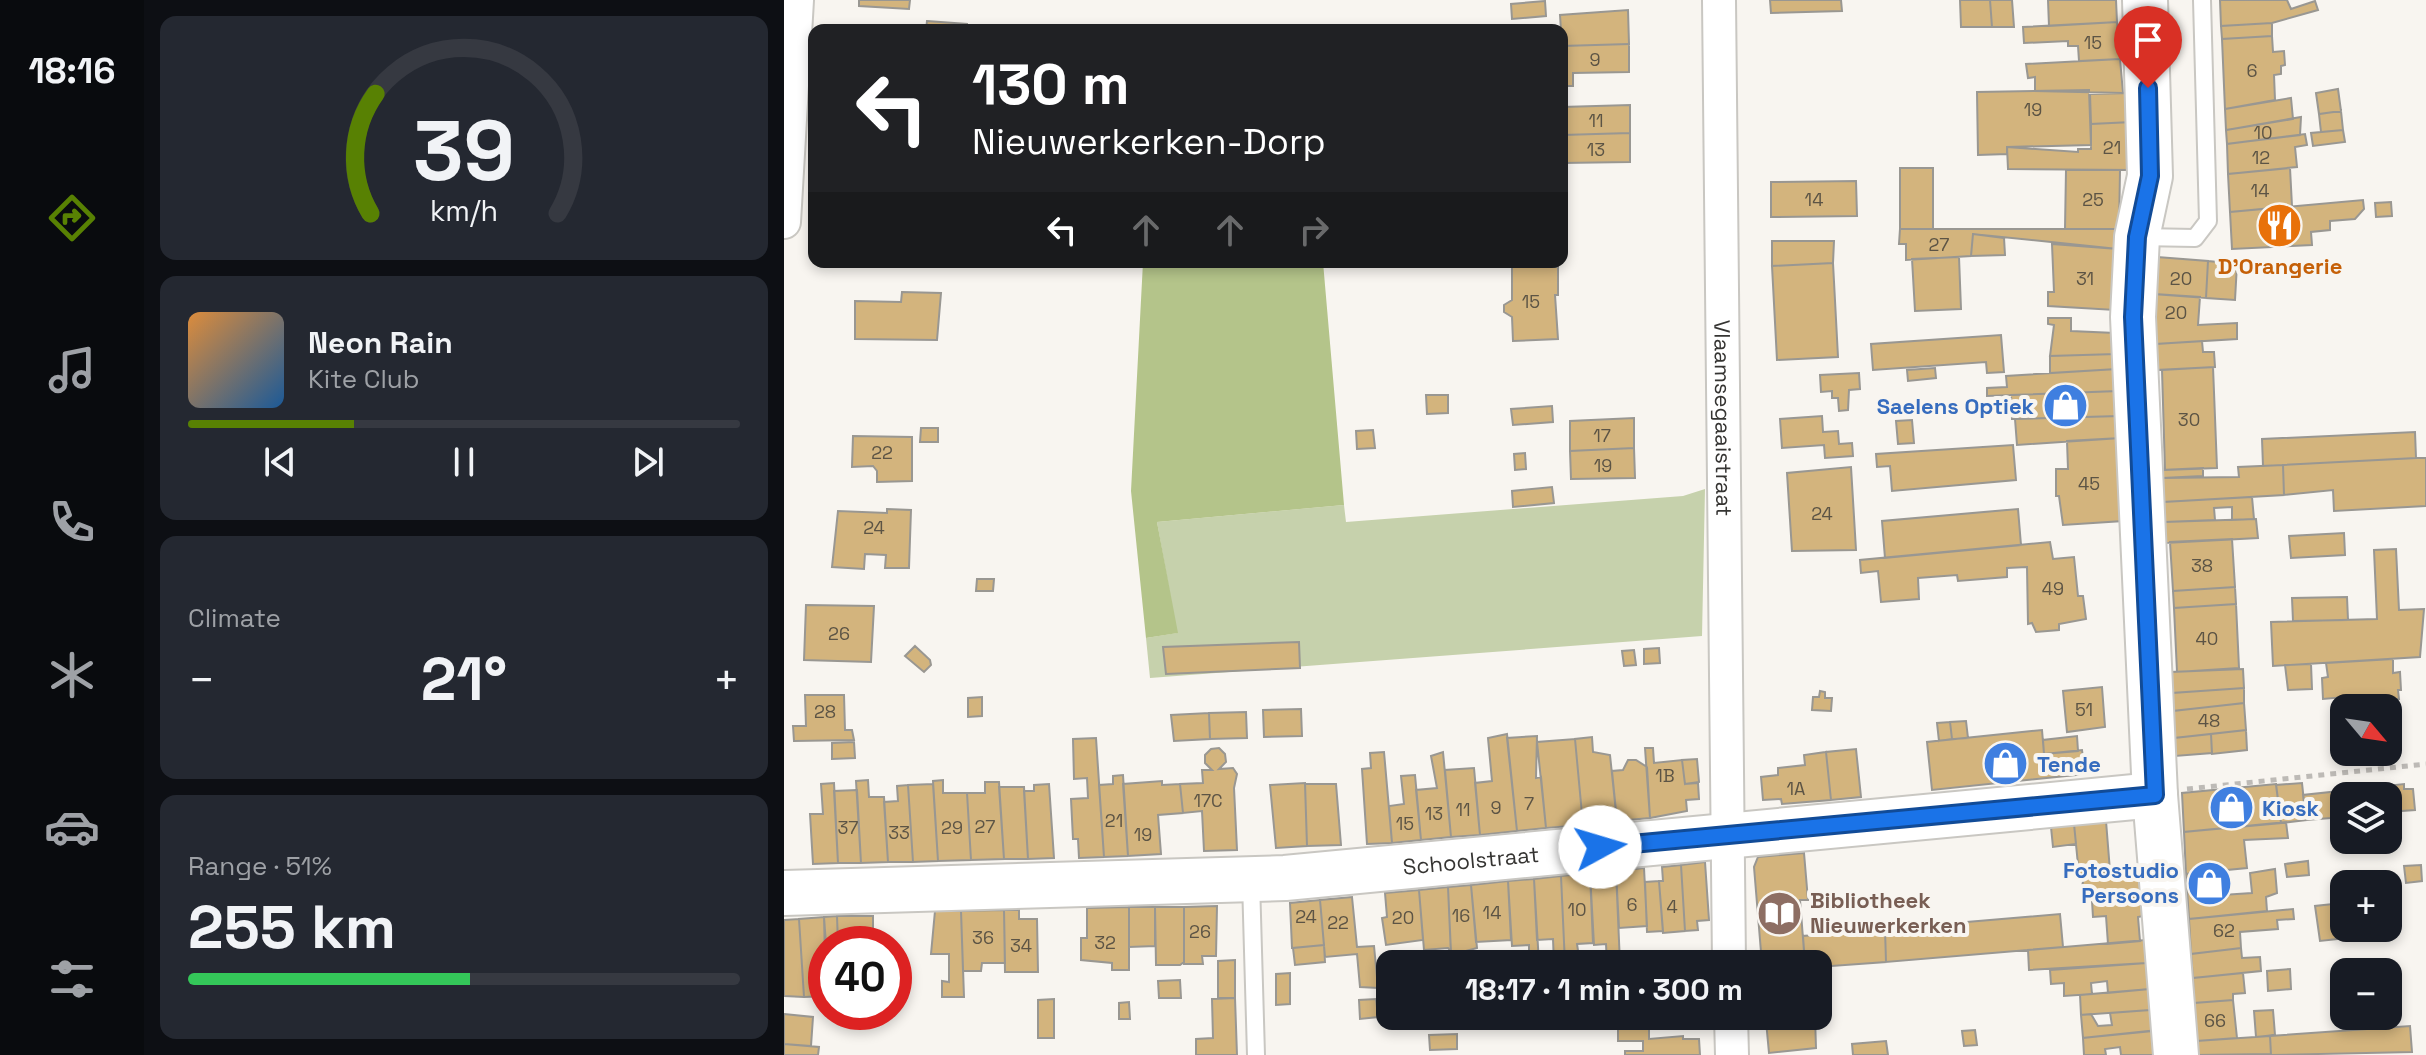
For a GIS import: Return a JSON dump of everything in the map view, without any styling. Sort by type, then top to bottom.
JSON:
[{"type":"street","points":[[784,222],[797,0]]},
{"type":"street","name":"Vlaamsegaaistraat","points":[[1719,0],[1726,404],[1725,834],[1729,950]]},
{"type":"street","points":[[2145,0],[2150,176],[2137,237],[2133,317],[2155,795],[2176,1055]]},
{"type":"street","name":"Schoolstraat","points":[[784,893],[937,885],[1251,879],[2155,795]]},
{"type":"street","points":[[1731,1030],[1732,1055]]},
{"type":"lane","points":[[2137,237],[2195,238],[2208,221],[2202,0]]},
{"type":"lane","points":[[1251,879],[1256,1055]]},
{"type":"path","points":[[2155,795],[2170,790],[2426,764]]},
{"type":"green space","points":[[1143,268],[1324,268],[1344,505],[1157,522],[1178,633],[1146,638],[1131,491]]},
{"type":"green space","points":[[1705,489],[1702,636],[1150,678],[1146,638],[1177,633],[1157,522],[1344,505],[1346,522],[1683,496]]},
{"type":"building","points":[[859,0],[910,0],[909,9],[859,6]]},
{"type":"building","points":[[1770,0],[1841,0],[1842,11],[1771,13]]},
{"type":"building","points":[[1960,0],[1990,0],[1992,27],[1961,27]]},
{"type":"building","points":[[1990,0],[2012,0],[2014,27],[1992,27]]},
{"type":"building","points":[[2048,0],[2116,0],[2117,22],[2049,26]]},
{"type":"building","points":[[2220,0],[2287,0],[2291,9],[2315,1],[2318,10],[2272,23],[2221,26]]},
{"type":"building","points":[[1545,1],[1546,16],[1512,19],[1511,4]]},
{"type":"building","points":[[1628,10],[1629,44],[1568,46],[1568,24],[1561,24],[1560,15]]},
{"type":"building","points":[[927,21],[967,24],[927,24]]},
{"type":"building","points":[[2117,22],[2120,59],[2079,61],[2078,46],[2068,46],[2068,41],[2024,43],[2023,27]]},
{"type":"building","points":[[2272,23],[2272,36],[2222,39],[2221,26]]},
{"type":"building","points":[[2272,36],[2273,52],[2284,51],[2285,65],[2281,66],[2281,74],[2274,75],[2275,100],[2225,109],[2222,39]]},
{"type":"building","points":[[1629,44],[1629,72],[1573,73],[1573,86],[1568,86],[1568,46]]},
{"type":"building","points":[[2120,59],[2123,93],[2035,91],[2035,77],[2028,78],[2026,64]]},
{"type":"building","points":[[2338,89],[2341,111],[2319,114],[2316,93]]},
{"type":"building","points":[[2089,90],[2091,145],[2007,147],[2007,154],[1978,155],[1977,92]]},
{"type":"building","points":[[2131,93],[2132,122],[2091,124],[2090,94]]},
{"type":"building","points":[[2291,98],[2293,119],[2226,130],[2225,109]]},
{"type":"building","points":[[1630,105],[1630,133],[1568,135],[1568,107]]},
{"type":"building","points":[[2341,111],[2343,130],[2321,132],[2319,114]]},
{"type":"building","points":[[2301,117],[2300,135],[2227,144],[2226,130]]},
{"type":"building","points":[[2132,122],[2133,170],[2008,169],[2007,147],[2078,152],[2078,149],[2091,149],[2091,124]]},
{"type":"building","points":[[2343,130],[2345,142],[2313,146],[2311,133]]},
{"type":"building","points":[[1630,133],[1630,162],[1568,163],[1568,135]]},
{"type":"building","points":[[2305,134],[2307,145],[2295,147],[2297,167],[2228,174],[2227,144]]},
{"type":"building","points":[[1900,168],[1933,168],[1933,229],[1900,229]]},
{"type":"building","points":[[2290,168],[2292,206],[2230,212],[2228,174]]},
{"type":"building","points":[[2066,170],[2120,170],[2119,229],[2065,229]]},
{"type":"building","points":[[1856,181],[1857,216],[1771,217],[1771,182]]},
{"type":"building","name":"D'Orangerie","points":[[2363,200],[2364,209],[2355,219],[2330,221],[2330,230],[2311,232],[2312,245],[2232,249],[2230,212]]},
{"type":"building","points":[[2391,202],[2392,216],[2376,217],[2375,203]]},
{"type":"building","points":[[1900,229],[2119,229],[2115,231],[2114,247],[2118,249],[1973,234],[1971,256],[1906,260],[1906,244],[1899,244]]},
{"type":"building","points":[[1973,234],[2004,238],[2005,255],[1971,256]]},
{"type":"building","points":[[1772,241],[1834,241],[1833,263],[1772,266]]},
{"type":"building","points":[[2052,244],[2118,249],[2115,310],[2048,306],[2048,292],[2054,292]]},
{"type":"building","points":[[1959,257],[1961,309],[1915,311],[1912,259]]},
{"type":"building","points":[[2157,257],[2208,261],[2206,298],[2154,294]]},
{"type":"building","points":[[2208,261],[2237,264],[2235,300],[2206,298]]},
{"type":"building","points":[[1833,263],[1838,357],[1777,360],[1772,266]]},
{"type":"building","points":[[1512,268],[1558,268],[1558,295],[1555,295],[1558,339],[1513,341],[1512,317],[1504,312],[1504,305],[1512,300]]},
{"type":"building","points":[[902,292],[941,293],[937,340],[855,339],[855,301],[901,302]]},
{"type":"building","points":[[2154,294],[2200,297],[2198,325],[2237,323],[2237,339],[2156,344]]},
{"type":"building","points":[[2048,318],[2071,318],[2071,331],[2115,333],[2116,354],[2050,356],[2054,325],[2048,324]]},
{"type":"building","points":[[2001,335],[2004,372],[1987,373],[1986,362],[1873,370],[1871,344]]},
{"type":"building","points":[[2202,341],[2203,352],[2214,352],[2215,367],[2156,370],[2156,344]]},
{"type":"building","points":[[2116,354],[2117,369],[2050,373],[2050,356]]},
{"type":"building","points":[[2213,367],[2217,468],[2165,470],[2162,370]]},
{"type":"building","points":[[1935,368],[1936,378],[1908,381],[1907,370]]},
{"type":"building","points":[[2117,369],[2118,391],[1987,396],[1987,388],[2007,387],[2006,376]]},
{"type":"building","points":[[1859,373],[1860,389],[1849,390],[1848,410],[1839,411],[1838,398],[1832,398],[1832,391],[1821,392],[1820,375]]},
{"type":"building","name":"Saelens Optiek","points":[[2118,391],[2119,416],[2012,419],[2011,395]]},
{"type":"building","points":[[1426,395],[1448,395],[1448,413],[1427,414]]},
{"type":"building","points":[[1552,406],[1553,422],[1513,425],[1511,409]]},
{"type":"building","points":[[1822,416],[1823,432],[1838,431],[1839,444],[1852,443],[1853,456],[1825,458],[1824,445],[1782,448],[1780,419]]},
{"type":"building","points":[[2119,416],[2120,438],[2017,445],[2015,419]]},
{"type":"building","points":[[1634,418],[1634,448],[1570,451],[1570,421]]},
{"type":"building","points":[[1912,420],[1914,443],[1898,444],[1896,421]]},
{"type":"building","points":[[921,428],[938,428],[938,442],[920,442]]},
{"type":"building","points":[[1373,430],[1375,448],[1357,449],[1356,431]]},
{"type":"building","points":[[2415,432],[2416,458],[2263,466],[2262,439]]},
{"type":"building","points":[[853,436],[912,437],[912,481],[877,482],[877,471],[873,466],[852,467]]},
{"type":"building","points":[[2120,438],[2123,521],[2063,525],[2059,496],[2056,496],[2056,469],[2068,469],[2067,441]]},
{"type":"building","points":[[2013,445],[2016,480],[1892,491],[1890,466],[1877,467],[1876,454]]},
{"type":"building","points":[[1634,448],[1635,478],[1571,479],[1570,451]]},
{"type":"building","points":[[1525,453],[1526,469],[1515,470],[1514,454]]},
{"type":"building","points":[[2426,458],[2426,506],[2334,511],[2333,490],[2284,495],[2283,465]]},
{"type":"building","points":[[2283,465],[2284,495],[2163,502],[2162,478],[2239,477],[2238,467]]},
{"type":"building","points":[[1851,467],[1856,550],[1792,551],[1787,473]]},
{"type":"building","points":[[2203,468],[2203,476],[2162,478],[2162,470]]},
{"type":"building","points":[[1552,487],[1554,503],[1513,507],[1512,491]]},
{"type":"building","points":[[2252,497],[2254,519],[2232,520],[2232,507],[2214,508],[2215,520],[2164,522],[2163,502]]},
{"type":"building","points":[[887,509],[911,510],[909,568],[885,568],[886,555],[865,554],[864,569],[832,567],[838,511],[887,513]]},
{"type":"building","points":[[2018,509],[2021,545],[1885,558],[1882,521]]},
{"type":"building","points":[[2256,519],[2258,538],[2165,543],[2164,522]]},
{"type":"building","points":[[2344,533],[2345,555],[2291,558],[2289,536]]},
{"type":"building","points":[[2232,539],[2235,587],[2173,591],[2170,542]]},
{"type":"building","points":[[2050,542],[2053,559],[2074,557],[2078,596],[2083,596],[2086,619],[2059,624],[2059,630],[2036,632],[2032,623],[2028,624],[2027,567],[2007,568],[2007,577],[1958,581],[1957,575],[1918,578],[1919,599],[1881,602],[1878,571],[1861,573],[1860,560]]},
{"type":"building","points":[[2396,549],[2399,610],[2424,609],[2420,657],[2273,666],[2271,622],[2377,619],[2374,550]]},
{"type":"building","points":[[977,579],[994,579],[993,591],[976,591]]},
{"type":"building","points":[[2235,587],[2236,604],[2174,608],[2173,591]]},
{"type":"building","points":[[2347,597],[2348,620],[2293,621],[2292,598]]},
{"type":"building","points":[[2236,604],[2239,668],[2177,672],[2174,608]]},
{"type":"building","points":[[806,605],[874,606],[871,662],[804,660]]},
{"type":"building","points":[[1299,642],[1300,668],[1166,674],[1163,647]]},
{"type":"building","points":[[915,646],[930,660],[931,665],[924,672],[905,656]]},
{"type":"building","points":[[1659,648],[1660,663],[1644,664],[1644,649]]},
{"type":"building","points":[[1634,650],[1636,665],[1624,666],[1622,651]]},
{"type":"building","points":[[2393,659],[2393,673],[2400,672],[2401,690],[2398,690],[2398,694],[2330,694],[2330,698],[2323,699],[2322,678],[2328,677],[2326,663]]},
{"type":"building","points":[[2311,664],[2312,689],[2288,690],[2285,665]]},
{"type":"building","points":[[2243,669],[2244,688],[2172,693],[2171,672]]},
{"type":"building","points":[[2102,687],[2105,727],[2067,732],[2063,691]]},
{"type":"building","points":[[2244,688],[2244,703],[2173,711],[2172,693]]},
{"type":"building","points":[[1820,691],[1825,692],[1825,698],[1832,698],[1831,711],[1812,710],[1813,697],[1819,697]]},
{"type":"building","points":[[805,695],[844,695],[845,730],[852,730],[854,740],[794,741],[793,726],[806,726]]},
{"type":"building","points":[[982,697],[982,716],[968,717],[968,698]]},
{"type":"building","points":[[2244,703],[2246,730],[2174,738],[2173,711]]},
{"type":"building","points":[[1301,709],[1302,736],[1264,737],[1263,710]]},
{"type":"building","points":[[1246,712],[1247,738],[1210,739],[1209,713]]},
{"type":"building","points":[[1209,713],[1210,739],[1174,741],[1171,715]]},
{"type":"building","points":[[1966,721],[1968,738],[1952,739],[1950,722]]},
{"type":"building","points":[[1950,722],[1952,739],[1939,741],[1937,723]]},
{"type":"building","name":"Tende","points":[[2042,730],[2044,754],[2082,750],[2085,774],[1932,790],[1927,742]]},
{"type":"building","points":[[2246,730],[2247,750],[2212,754],[2211,734]]},
{"type":"building","points":[[1507,734],[1517,831],[1480,835],[1475,783],[1492,781],[1488,738]]},
{"type":"building","points":[[2211,734],[2212,753],[2175,756],[2174,738]]},
{"type":"building","points":[[1537,736],[1536,778],[1541,777],[1546,828],[1517,831],[1507,738]]},
{"type":"building","points":[[2077,736],[2078,751],[2044,754],[2043,740]]},
{"type":"building","points":[[1592,737],[1593,752],[1610,755],[1617,822],[1583,825],[1575,739]]},
{"type":"building","points":[[1096,738],[1104,857],[1079,858],[1078,839],[1073,839],[1071,799],[1088,798],[1087,778],[1074,779],[1073,739]]},
{"type":"building","points":[[1575,739],[1583,825],[1546,828],[1537,742]]},
{"type":"building","points":[[854,742],[855,758],[832,759],[832,743]]},
{"type":"building","points":[[1219,748],[1225,754],[1226,762],[1219,769],[1233,768],[1237,774],[1234,788],[1237,850],[1204,851],[1202,811],[1183,813],[1180,784],[1203,783],[1202,770],[1212,770],[1205,763],[1205,755],[1211,749]]},
{"type":"building","points":[[1645,748],[1653,748],[1654,763],[1682,760],[1685,784],[1698,783],[1699,799],[1686,800],[1687,811],[1650,818]]},
{"type":"building","points":[[1856,749],[1861,797],[1831,800],[1826,752]]},
{"type":"building","points":[[1384,752],[1392,843],[1367,844],[1362,769],[1371,768],[1370,753]]},
{"type":"building","points":[[1443,752],[1451,837],[1421,840],[1416,790],[1437,788],[1431,756]]},
{"type":"building","points":[[1826,752],[1831,800],[1782,804],[1781,799],[1763,800],[1761,777],[1778,775],[1778,768],[1805,765],[1804,755]]},
{"type":"building","points":[[1697,759],[1699,782],[1685,784],[1682,760]]},
{"type":"building","points":[[1628,760],[1636,760],[1647,767],[1650,818],[1617,821],[1612,771],[1623,770]]},
{"type":"building","points":[[1474,768],[1480,835],[1451,837],[1445,770]]},
{"type":"building","points":[[1123,775],[1128,856],[1104,857],[1099,785],[1113,784],[1113,776]]},
{"type":"building","points":[[1415,775],[1421,840],[1392,843],[1389,806],[1404,804],[1401,776]]},
{"type":"building","points":[[868,780],[869,797],[884,797],[888,862],[861,863],[856,781]]},
{"type":"building","points":[[943,780],[943,793],[967,793],[971,860],[938,861],[933,781]]},
{"type":"building","points":[[1162,781],[1162,785],[1180,784],[1183,813],[1158,815],[1161,854],[1128,856],[1123,784]]},
{"type":"building","points":[[985,782],[999,782],[1004,859],[971,860],[967,793],[985,793]]},
{"type":"building","points":[[834,783],[838,863],[813,864],[810,814],[823,814],[821,784]]},
{"type":"building","points":[[1305,783],[1307,846],[1276,848],[1270,785]]},
{"type":"building","points":[[2302,783],[2306,820],[2281,823],[2276,785]]},
{"type":"building","points":[[933,784],[938,861],[913,862],[908,785]]},
{"type":"building","points":[[1049,784],[1054,858],[1028,859],[1024,791],[1034,791],[1034,785]]},
{"type":"building","points":[[1305,784],[1336,784],[1341,845],[1307,846]]},
{"type":"building","name":"Kiosk","points":[[2276,784],[2281,823],[2184,832],[2182,793]]},
{"type":"building","points":[[2402,784],[2404,789],[2413,789],[2415,810],[2402,811]]},
{"type":"building","points":[[908,785],[913,862],[888,862],[884,802],[898,801],[897,786]]},
{"type":"building","points":[[999,787],[1024,787],[1028,859],[1004,859]]},
{"type":"building","points":[[857,790],[861,863],[838,863],[834,791]]},
{"type":"building","points":[[2330,792],[2330,818],[2306,820],[2303,795]]},
{"type":"building","points":[[2106,821],[2110,871],[2079,875],[2074,824]]},
{"type":"building","points":[[2286,822],[2288,838],[2244,840],[2247,868],[2186,874],[2184,832]]},
{"type":"building","points":[[2074,824],[2076,844],[2053,847],[2051,827]]},
{"type":"building","name":"Bibliotheek Nieuwerkerken","points":[[1804,853],[1808,900],[1800,900],[1804,950],[1761,950],[1754,867],[1758,857]]},
{"type":"building","points":[[2308,861],[2309,875],[2287,877],[2285,864]]},
{"type":"building","points":[[1705,862],[1709,920],[1697,921],[1698,930],[1685,931],[1681,865]]},
{"type":"building","points":[[1681,865],[1685,931],[1663,933],[1659,881],[1663,881],[1662,867]]},
{"type":"building","points":[[2421,865],[2422,881],[2406,883],[2404,866]]},
{"type":"building","points":[[1644,868],[1647,926],[1619,928],[1616,871]]},
{"type":"building","points":[[2139,868],[2141,896],[2095,901],[2094,889],[2082,886],[2085,874]]},
{"type":"building","points":[[2275,869],[2277,893],[2266,897],[2267,911],[2189,919],[2186,874],[2221,870],[2222,895],[2252,893],[2250,873]]},
{"type":"building","points":[[1616,871],[1619,950],[1606,950],[1606,944],[1594,945],[1590,873]]},
{"type":"building","points":[[1590,873],[1593,943],[1577,944],[1578,950],[1564,950],[1561,876]]},
{"type":"building","points":[[1561,876],[1564,950],[1553,950],[1553,939],[1537,940],[1534,879]]},
{"type":"building","points":[[1534,879],[1538,950],[1529,950],[1529,945],[1512,946],[1508,881]]},
{"type":"building","points":[[1508,881],[1511,940],[1476,942],[1471,885]]},
{"type":"building","points":[[1659,881],[1663,931],[1647,932],[1645,882]]},
{"type":"building","points":[[1471,885],[1477,948],[1451,950],[1448,887]]},
{"type":"building","points":[[1448,887],[1451,950],[1424,950],[1419,890]]},
{"type":"building","points":[[1419,890],[1423,940],[1386,945],[1382,918],[1387,917],[1385,893]]},
{"type":"building","points":[[2142,896],[2143,916],[2138,917],[2140,941],[2108,944],[2106,916],[2093,917],[2092,901]]},
{"type":"building","points":[[1352,897],[1357,947],[1374,946],[1376,988],[1360,987],[1357,954],[1325,957],[1320,900]]},
{"type":"building","points":[[1320,900],[1324,945],[1292,948],[1290,903]]},
{"type":"building","points":[[2330,904],[2330,940],[2320,941],[2315,906]]},
{"type":"building","points":[[1217,906],[1216,956],[1202,956],[1203,964],[1184,964],[1184,907]]},
{"type":"building","points":[[1129,907],[1155,907],[1155,946],[1129,947]]},
{"type":"building","points":[[1129,907],[1129,970],[1112,970],[1112,963],[1081,960],[1081,938],[1087,938],[1087,908]]},
{"type":"building","points":[[1155,907],[1184,907],[1184,962],[1180,965],[1156,965]]},
{"type":"building","points":[[2293,909],[2294,919],[2277,920],[2278,929],[2240,932],[2241,948],[2191,954],[2189,919]]},
{"type":"building","points":[[1004,910],[1005,963],[982,963],[981,971],[963,971],[961,911]]},
{"type":"building","points":[[1004,910],[1019,910],[1019,919],[1037,919],[1038,972],[1005,972]]},
{"type":"building","points":[[935,911],[961,911],[964,997],[942,997],[942,981],[949,982],[949,954],[931,954]]},
{"type":"building","points":[[2060,914],[2063,947],[1886,962],[1885,929]]},
{"type":"building","points":[[837,916],[873,916],[873,926],[837,926]]},
{"type":"building","points":[[837,916],[837,926],[825,926],[824,917]]},
{"type":"building","points":[[824,917],[824,926],[808,926],[808,997],[804,997],[799,919]]},
{"type":"building","points":[[799,919],[804,997],[784,996],[784,920]]},
{"type":"building","points":[[1885,929],[1886,962],[1832,966],[1832,950],[1804,950],[1803,936]]},
{"type":"building","points":[[2145,940],[2147,963],[2029,970],[2028,950]]},
{"type":"building","points":[[1324,945],[1325,962],[1295,965],[1293,948]]},
{"type":"building","points":[[2241,948],[2242,958],[2260,957],[2261,971],[2193,978],[2191,954]]},
{"type":"building","points":[[1235,960],[1235,998],[1218,998],[1218,961]]},
{"type":"building","points":[[2147,963],[2149,989],[2108,993],[2107,981],[2091,983],[2092,994],[2064,996],[2064,983],[2051,984],[2050,970]]},
{"type":"building","points":[[2290,969],[2291,989],[2268,991],[2267,971]]},
{"type":"building","points":[[1290,973],[1290,1004],[1276,1005],[1276,974]]},
{"type":"building","points":[[2243,973],[2245,993],[2233,994],[2233,1000],[2194,1003],[2193,978]]},
{"type":"building","points":[[1180,980],[1181,998],[1159,998],[1158,981]]},
{"type":"building","points":[[2149,989],[2150,1010],[2081,1015],[2080,995]]},
{"type":"building","points":[[1235,998],[1237,1055],[1196,1055],[1196,1039],[1213,1038],[1212,999]]},
{"type":"building","points":[[1054,999],[1054,1038],[1038,1038],[1038,1000]]},
{"type":"building","points":[[1376,999],[1376,1017],[1360,1019],[1359,1000]]},
{"type":"building","points":[[2233,1000],[2237,1038],[2196,1041],[2194,1003]]},
{"type":"building","points":[[1129,1002],[1130,1019],[1119,1019],[1119,1003]]},
{"type":"building","points":[[2150,1010],[2152,1031],[2083,1038],[2081,1015],[2091,1014],[2098,1026],[2112,1025],[2110,1013]]},
{"type":"building","points":[[2273,1010],[2275,1035],[2256,1037],[2254,1011]]},
{"type":"building","points":[[784,1014],[808,1016],[808,1030],[812,1030],[811,1046],[784,1044]]},
{"type":"building","points":[[2410,1026],[2412,1052],[2271,1055],[2270,1036],[2402,1030],[2402,1027]]},
{"type":"building","points":[[1618,1030],[1649,1030],[1649,1039],[1683,1036],[1683,1039],[1699,1039],[1700,1055],[1625,1055],[1625,1051],[1643,1051],[1643,1041],[1618,1041]]},
{"type":"building","points":[[1767,1030],[1815,1030],[1816,1048],[1769,1053]]},
{"type":"building","points":[[1975,1030],[1977,1045],[1964,1046],[1962,1031]]},
{"type":"building","points":[[2157,1030],[2159,1055],[2121,1055],[2120,1047],[2105,1049],[2106,1055],[2084,1055],[2083,1038]]},
{"type":"building","points":[[1457,1034],[1457,1049],[1430,1050],[1429,1035]]},
{"type":"building","points":[[2270,1036],[2271,1054],[2197,1055],[2196,1041]]},
{"type":"building","points":[[1886,1041],[1888,1055],[1853,1055],[1852,1044]]},
{"type":"building","points":[[784,1044],[819,1047],[818,1055],[784,1055]]},
{"type":"place","name":"D'Orangerie","points":[[2280,225]]},
{"type":"place","name":"Saelens Optiek","points":[[2065,406]]},
{"type":"place","name":"Tende","points":[[2006,764]]},
{"type":"place","name":"Kiosk","points":[[2231,808]]},
{"type":"place","name":"Fotostudio Persoons","points":[[2210,883]]},
{"type":"place","name":"Bibliotheek Nieuwerkerken","points":[[1779,913]]},
{"type":"route","points":[[1600,847],[2155,795],[2133,317],[2137,237],[2150,176],[2148,88]]}]
